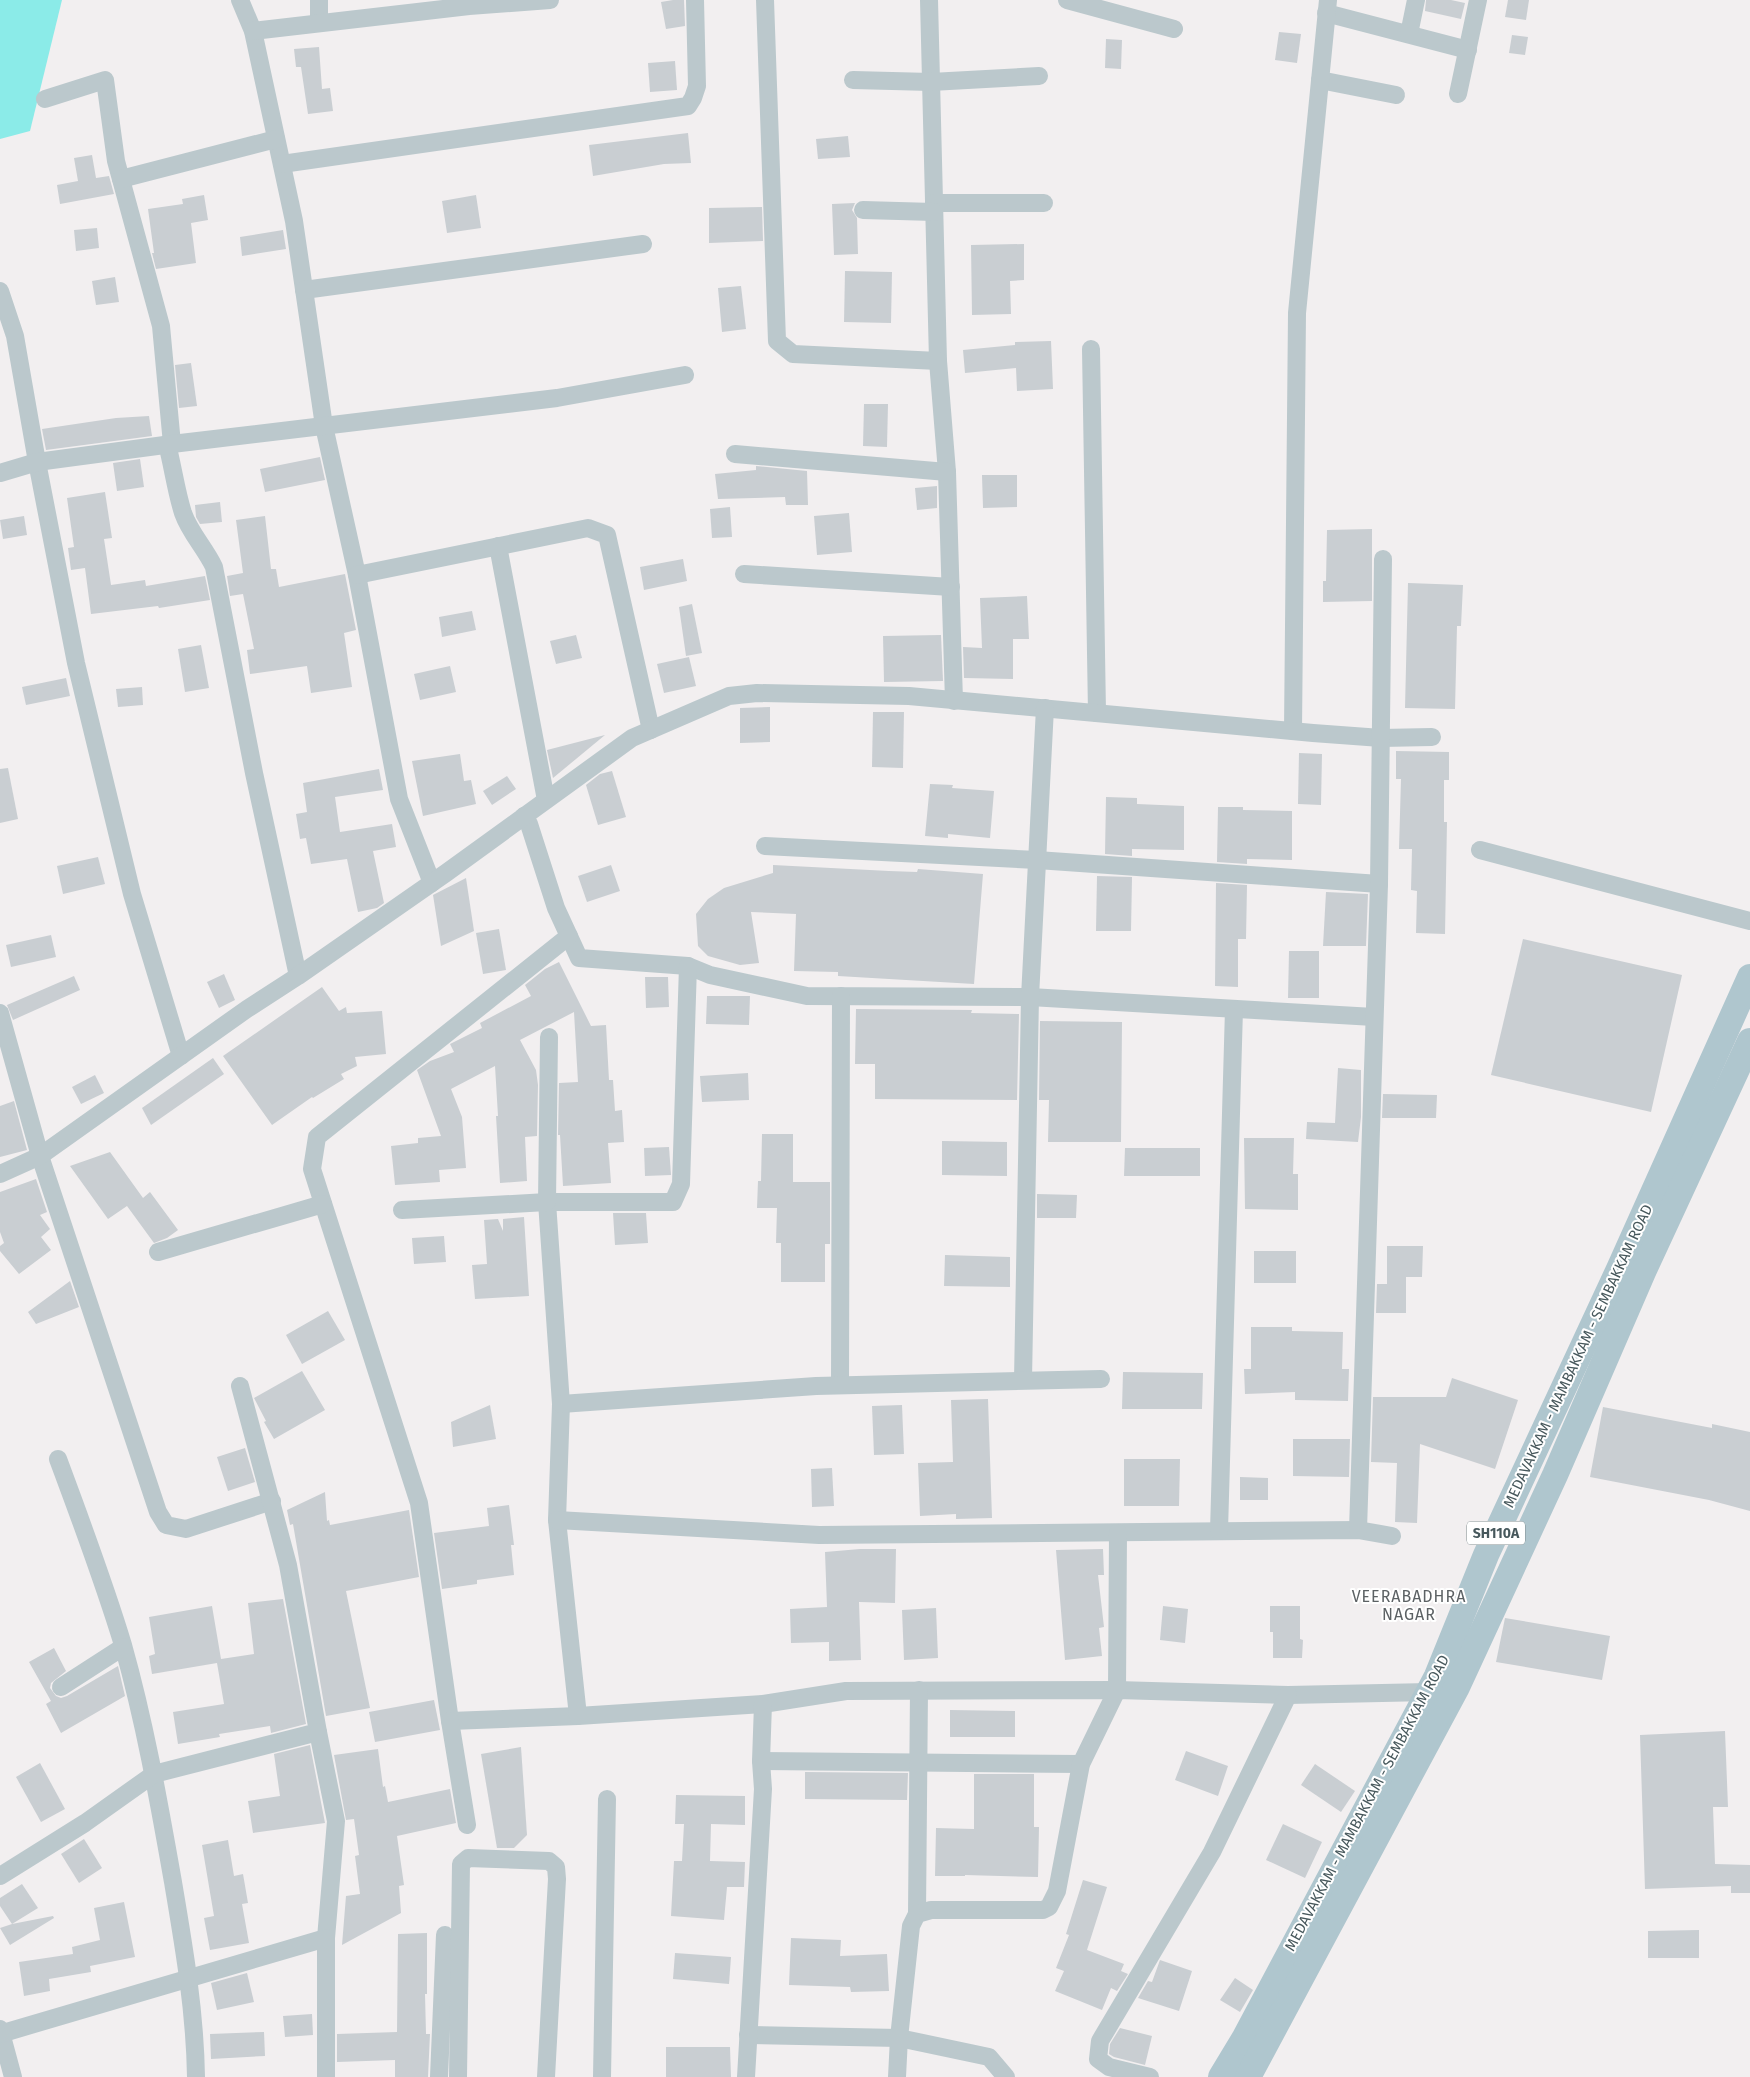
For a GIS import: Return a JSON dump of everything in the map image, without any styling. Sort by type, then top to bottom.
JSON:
[{"type":"main road","name":"MEDAVAKKAM - MAMBAKKAM - SEMBAKKAM ROAD","points":[[1440,1695],[1437,1676],[1486,1555],[1619,1269],[1750,978]]},
{"type":"main road","name":"MEDAVAKKAM - MAMBAKKAM - SEMBAKKAM ROAD","points":[[1222,2077],[1254,2043],[1555,1475],[1643,1272],[1750,1041]]},
{"type":"main road","name":"MEDAVAKKAM - MAMBAKKAM - SEMBAKKAM ROAD","points":[[1248,2077],[1254,2043]]},
{"type":"street","points":[[240,0],[253,31],[294,221],[324,426],[358,574],[399,799],[432,883]]},
{"type":"street","points":[[319,0],[319,23]]},
{"type":"street","points":[[253,31],[468,6],[550,0]]},
{"type":"street","points":[[282,164],[688,106],[697,86],[696,0]]},
{"type":"street","points":[[765,0],[777,341],[793,354],[938,361]]},
{"type":"street","points":[[929,0],[938,361],[947,472],[954,702]]},
{"type":"street","points":[[1067,0],[1174,28]]},
{"type":"street","points":[[1409,34],[1416,0]]},
{"type":"street","points":[[1458,94],[1478,0]]},
{"type":"street","points":[[1293,731],[1298,314],[1327,6],[1409,34],[1468,50]]},
{"type":"street","points":[[853,80],[931,82],[1039,76]]},
{"type":"street","points":[[45,99],[104,80],[116,161],[161,326],[170,444],[183,513],[192,533],[214,566],[254,773],[298,976]]},
{"type":"street","points":[[1320,80],[1396,95]]},
{"type":"street","points":[[121,179],[276,138]]},
{"type":"street","points":[[863,210],[1044,203]]},
{"type":"street","points":[[304,290],[643,244]]},
{"type":"street","points":[[0,290],[15,336],[76,663],[130,885],[181,1056]]},
{"type":"street","points":[[1091,349],[1097,713]]},
{"type":"street","points":[[0,473],[37,462],[170,444],[557,398],[685,375]]},
{"type":"street","points":[[735,454],[947,472]]},
{"type":"street","points":[[358,574],[588,528],[607,535],[650,730]]},
{"type":"street","points":[[498,546],[546,800]]},
{"type":"street","points":[[1358,1530],[1379,884],[1383,559]]},
{"type":"street","points":[[744,574],[951,587]]},
{"type":"street","points":[[0,1174],[40,1156],[248,1008],[298,976],[432,883],[632,738],[728,696],[757,693],[909,696],[954,702],[1045,708],[1381,738],[1432,737]]},
{"type":"street","points":[[1023,1380],[1030,997],[1045,708]]},
{"type":"street","points":[[524,816],[529,824],[556,908],[579,958],[688,966],[710,975],[807,996],[1030,997],[1374,1017]]},
{"type":"street","points":[[765,846],[1037,860],[1379,884]]},
{"type":"street","points":[[1480,850],[1750,920]]},
{"type":"street","points":[[467,1825],[419,1503],[312,1169],[317,1137],[568,936]]},
{"type":"street","points":[[402,1210],[547,1202],[673,1202],[681,1184],[688,966]]},
{"type":"street","points":[[840,1385],[842,996]]},
{"type":"street","points":[[1219,1531],[1234,1009]]},
{"type":"street","points":[[0,1013],[40,1156],[158,1512],[166,1525],[186,1528],[272,1501]]},
{"type":"street","points":[[549,1037],[547,1202],[561,1404],[556,1520],[578,1716]]},
{"type":"street","points":[[158,1252],[323,1204]]},
{"type":"street","points":[[561,1404],[840,1385],[1101,1379]]},
{"type":"street","points":[[240,1386],[288,1566],[336,1821],[326,1938],[326,2077]]},
{"type":"street","points":[[58,1460],[104,1583],[123,1647],[154,1774],[189,1977],[195,2040],[196,2077]]},
{"type":"street","points":[[556,1520],[819,1535],[1358,1530],[1392,1536]]},
{"type":"street","points":[[918,1914],[931,1910],[1043,1910],[1049,1907],[1057,1891],[1081,1764],[1117,1690],[1118,1533]]},
{"type":"street","points":[[62,1687],[123,1647]]},
{"type":"street","points":[[897,2077],[899,2038],[911,1926],[918,1914],[919,1690]]},
{"type":"street","points":[[450,1721],[578,1716],[762,1704],[846,1691],[1117,1690],[1440,1695]]},
{"type":"street","points":[[1150,2077],[1109,2067],[1098,2059],[1100,2041],[1212,1852],[1288,1694]]},
{"type":"street","points":[[746,2077],[763,1789],[761,1761],[762,1704]]},
{"type":"street","points":[[0,1876],[85,1823],[154,1774],[318,1732]]},
{"type":"street","points":[[761,1761],[1081,1764]]},
{"type":"street","points":[[602,2077],[607,1798]]},
{"type":"street","points":[[458,2077],[461,1864],[468,1858],[549,1861],[556,1867],[557,1879],[546,2077]]},
{"type":"street","points":[[439,2077],[445,1935]]},
{"type":"street","points":[[13,2077],[0,2032],[326,1938]]},
{"type":"street","points":[[748,2034],[899,2038],[989,2058],[1006,2077]]},
{"type":"water","points":[[0,0],[62,0],[30,131],[0,139]]},
{"type":"building","points":[[684,0],[685,26],[666,29],[661,2]]},
{"type":"building","points":[[1426,0],[1451,0],[1465,3],[1461,19],[1425,11]]},
{"type":"building","points":[[1508,0],[1529,0],[1526,20],[1505,17]]},
{"type":"building","points":[[1279,32],[1301,34],[1297,63],[1275,60]]},
{"type":"building","points":[[1512,35],[1528,37],[1525,55],[1509,53]]},
{"type":"building","points":[[1106,39],[1122,40],[1121,69],[1105,68]]},
{"type":"building","points":[[319,47],[322,89],[330,88],[333,111],[308,114],[301,67],[296,67],[294,49]]},
{"type":"building","points":[[675,61],[677,90],[650,92],[648,63]]},
{"type":"building","points":[[688,133],[691,163],[664,164],[593,176],[589,145]]},
{"type":"building","points":[[848,136],[850,157],[818,159],[816,139]]},
{"type":"building","points":[[92,155],[96,178],[109,176],[114,194],[60,204],[57,185],[78,181],[74,158]]},
{"type":"building","points":[[204,195],[208,220],[191,223],[196,263],[156,269],[152,253],[154,253],[148,209],[183,204],[182,199]]},
{"type":"building","points":[[476,195],[481,228],[447,233],[442,201]]},
{"type":"building","points":[[855,203],[852,210],[857,218],[858,254],[834,255],[832,204]]},
{"type":"building","points":[[762,207],[763,241],[709,243],[709,208]]},
{"type":"building","points":[[97,228],[99,248],[76,251],[74,230]]},
{"type":"building","points":[[283,230],[286,249],[242,256],[240,237]]},
{"type":"building","points":[[1024,244],[1024,280],[1010,281],[1011,314],[972,315],[971,245]]},
{"type":"building","points":[[845,271],[892,272],[891,323],[844,322]]},
{"type":"building","points":[[115,277],[119,302],[96,305],[92,281]]},
{"type":"building","points":[[741,286],[746,329],[722,332],[718,288]]},
{"type":"building","points":[[1051,341],[1053,389],[1017,391],[1016,368],[965,373],[963,350],[1015,345],[1015,342]]},
{"type":"building","points":[[191,363],[197,406],[179,408],[175,365]]},
{"type":"building","points":[[864,404],[888,404],[887,447],[863,446]]},
{"type":"building","points":[[149,416],[152,436],[46,450],[42,429],[116,418]]},
{"type":"building","points":[[320,457],[325,480],[265,492],[260,469]]},
{"type":"building","points":[[140,459],[144,487],[117,491],[113,463]]},
{"type":"building","points":[[756,466],[807,471],[808,505],[786,505],[785,497],[718,499],[715,474],[756,470]]},
{"type":"building","points":[[982,475],[1017,475],[1017,507],[983,508]]},
{"type":"building","points":[[937,486],[937,508],[917,510],[915,488]]},
{"type":"building","points":[[105,492],[112,538],[104,539],[111,585],[145,580],[146,586],[205,576],[210,600],[159,608],[158,606],[91,614],[85,568],[71,570],[68,548],[74,547],[67,498]]},
{"type":"building","points":[[220,502],[222,522],[200,524],[196,517],[195,505]]},
{"type":"building","points":[[730,507],[732,537],[712,538],[710,509]]},
{"type":"building","points":[[849,513],[852,552],[817,555],[814,516]]},
{"type":"building","points":[[24,516],[27,535],[3,539],[0,520]]},
{"type":"building","points":[[265,516],[271,569],[276,569],[279,587],[345,574],[356,630],[344,633],[352,687],[311,693],[307,666],[250,674],[247,650],[254,649],[243,594],[230,596],[227,576],[243,573],[236,520]]},
{"type":"building","points":[[1372,529],[1372,601],[1323,602],[1323,581],[1326,581],[1327,530]]},
{"type":"building","points":[[683,559],[687,581],[644,590],[640,567]]},
{"type":"building","points":[[1408,583],[1463,585],[1461,626],[1457,626],[1455,709],[1405,708]]},
{"type":"building","points":[[1027,596],[1029,639],[1013,639],[1013,679],[964,678],[963,647],[982,648],[980,598]]},
{"type":"building","points":[[692,604],[702,653],[686,656],[679,607]]},
{"type":"building","points":[[472,611],[476,630],[442,637],[439,617]]},
{"type":"building","points":[[576,635],[582,658],[556,664],[550,641]]},
{"type":"building","points":[[941,635],[943,681],[884,682],[883,636]]},
{"type":"building","points":[[201,645],[209,688],[185,692],[178,649]]},
{"type":"building","points":[[689,657],[696,686],[664,693],[657,664]]},
{"type":"building","points":[[450,666],[456,692],[420,700],[414,674]]},
{"type":"building","points":[[66,678],[70,696],[26,705],[22,687]]},
{"type":"building","points":[[142,687],[143,705],[118,707],[116,689]]},
{"type":"building","points":[[770,707],[770,742],[740,743],[740,708]]},
{"type":"building","points":[[873,712],[904,712],[903,768],[872,767]]},
{"type":"building","points":[[605,735],[553,778],[547,750]]},
{"type":"building","points":[[1396,751],[1449,752],[1449,780],[1444,780],[1444,822],[1447,822],[1445,934],[1416,933],[1417,891],[1411,890],[1412,849],[1399,849],[1401,779],[1396,779]]},
{"type":"building","points":[[1299,753],[1322,754],[1321,805],[1298,804]]},
{"type":"building","points":[[460,754],[464,781],[471,780],[476,804],[423,816],[412,761]]},
{"type":"building","points":[[8,768],[18,819],[0,823],[0,769]]},
{"type":"building","points":[[379,769],[383,790],[335,797],[340,832],[392,824],[396,847],[373,851],[384,903],[377,908],[358,912],[347,859],[311,864],[306,838],[300,839],[296,814],[307,812],[303,783]]},
{"type":"building","points":[[612,771],[626,817],[598,825],[586,785],[600,774]]},
{"type":"building","points":[[507,776],[516,789],[492,805],[483,791]]},
{"type":"building","points":[[930,784],[953,785],[952,788],[994,791],[990,838],[948,834],[948,838],[925,836]]},
{"type":"building","points":[[1106,797],[1137,798],[1137,804],[1184,806],[1184,850],[1132,849],[1132,856],[1105,854]]},
{"type":"building","points":[[1218,807],[1243,807],[1243,810],[1292,811],[1292,860],[1247,859],[1247,864],[1217,862]]},
{"type":"building","points":[[98,857],[105,884],[63,894],[57,866]]},
{"type":"building","points":[[611,865],[620,891],[587,902],[578,876]]},
{"type":"building","points":[[773,865],[917,872],[918,869],[983,874],[974,984],[838,976],[838,972],[794,971],[796,914],[751,912],[759,963],[740,965],[708,956],[698,946],[696,914],[708,899],[724,888],[773,873]]},
{"type":"building","points":[[1097,876],[1132,877],[1131,931],[1096,931]]},
{"type":"building","points":[[466,878],[474,931],[441,946],[433,895]]},
{"type":"building","points":[[1216,883],[1247,885],[1246,939],[1238,939],[1238,987],[1215,986]]},
{"type":"building","points":[[1326,892],[1368,894],[1366,946],[1323,946]]},
{"type":"building","points":[[499,929],[506,970],[483,974],[476,933]]},
{"type":"building","points":[[51,935],[56,957],[11,967],[6,945]]},
{"type":"building","points":[[1523,939],[1682,975],[1651,1112],[1491,1075]]},
{"type":"building","points":[[1289,951],[1319,951],[1319,998],[1288,998]]},
{"type":"building","points":[[559,962],[591,1026],[606,1025],[609,1080],[613,1080],[615,1111],[622,1110],[624,1142],[608,1143],[611,1183],[563,1186],[560,1135],[558,1135],[559,1083],[578,1082],[574,1012],[520,1040],[536,1070],[538,1085],[537,1136],[525,1137],[527,1181],[500,1183],[495,1066],[451,1089],[462,1117],[466,1168],[439,1170],[440,1182],[395,1185],[391,1146],[418,1143],[418,1138],[441,1136],[417,1070],[430,1061],[454,1052],[450,1044],[482,1028],[480,1023],[531,996],[525,985],[545,969]]},
{"type":"building","points":[[224,974],[235,1000],[219,1008],[207,982]]},
{"type":"building","points":[[74,976],[80,990],[13,1020],[7,1005]]},
{"type":"building","points":[[645,977],[668,977],[669,1007],[646,1008]]},
{"type":"building","points":[[322,987],[339,1011],[346,1007],[347,1013],[382,1011],[386,1054],[355,1057],[357,1066],[341,1074],[344,1079],[312,1097],[272,1125],[223,1056]]},
{"type":"building","points":[[707,996],[750,996],[749,1025],[706,1024]]},
{"type":"building","points":[[856,1009],[972,1010],[971,1013],[1019,1014],[1017,1100],[875,1099],[875,1064],[855,1064]]},
{"type":"building","points":[[1040,1021],[1122,1022],[1121,1142],[1048,1142],[1049,1100],[1039,1100]]},
{"type":"building","points":[[213,1058],[224,1074],[151,1125],[142,1108]]},
{"type":"building","points":[[1338,1068],[1361,1070],[1361,1117],[1358,1142],[1306,1139],[1307,1122],[1335,1123]]},
{"type":"building","points":[[748,1073],[749,1100],[702,1102],[700,1076]]},
{"type":"building","points":[[95,1075],[104,1093],[81,1104],[72,1087]]},
{"type":"building","points":[[1383,1094],[1437,1095],[1436,1118],[1382,1118]]},
{"type":"building","points":[[14,1101],[27,1150],[0,1157],[0,1106]]},
{"type":"building","points":[[762,1134],[793,1134],[793,1182],[830,1182],[830,1244],[825,1244],[825,1282],[781,1282],[781,1243],[776,1243],[777,1208],[757,1208],[758,1181],[761,1181]]},
{"type":"building","points":[[1244,1138],[1294,1138],[1293,1174],[1298,1174],[1298,1210],[1245,1209]]},
{"type":"building","points":[[942,1141],[1007,1142],[1007,1176],[942,1175]]},
{"type":"building","points":[[669,1147],[671,1175],[645,1176],[644,1148]]},
{"type":"building","points":[[1125,1148],[1200,1148],[1200,1176],[1124,1176]]},
{"type":"building","points":[[110,1152],[143,1198],[150,1192],[178,1230],[167,1238],[154,1243],[127,1206],[108,1219],[70,1166]]},
{"type":"building","points":[[36,1179],[47,1212],[40,1215],[50,1229],[41,1237],[51,1250],[19,1274],[0,1251],[0,1246],[4,1243],[0,1232],[0,1192]]},
{"type":"building","points":[[1037,1194],[1077,1195],[1076,1218],[1037,1218]]},
{"type":"building","points":[[613,1213],[646,1213],[648,1243],[615,1245]]},
{"type":"building","points":[[524,1217],[529,1296],[475,1299],[472,1265],[487,1264],[484,1220],[498,1219],[503,1231],[503,1219]]},
{"type":"building","points":[[444,1236],[446,1262],[414,1264],[412,1238]]},
{"type":"building","points":[[1387,1246],[1423,1246],[1422,1277],[1406,1277],[1406,1313],[1376,1313],[1377,1284],[1387,1284]]},
{"type":"building","points":[[1254,1251],[1296,1251],[1296,1283],[1254,1283]]},
{"type":"building","points":[[945,1255],[1010,1257],[1010,1287],[944,1286]]},
{"type":"building","points":[[70,1281],[79,1307],[36,1324],[28,1312]]},
{"type":"building","points":[[328,1311],[345,1340],[302,1364],[286,1335]]},
{"type":"building","points":[[1251,1327],[1292,1327],[1292,1331],[1343,1332],[1342,1369],[1349,1369],[1348,1401],[1295,1400],[1295,1392],[1245,1394],[1244,1369],[1251,1369]]},
{"type":"building","points":[[302,1371],[325,1410],[274,1439],[264,1422],[266,1421],[254,1398]]},
{"type":"building","points":[[1123,1372],[1203,1373],[1202,1409],[1122,1409]]},
{"type":"building","points":[[1452,1378],[1518,1400],[1495,1469],[1420,1444],[1417,1523],[1395,1522],[1397,1463],[1371,1462],[1373,1397],[1446,1397]]},
{"type":"building","points":[[988,1399],[992,1518],[956,1519],[956,1514],[920,1516],[918,1463],[953,1462],[951,1400]]},
{"type":"building","points":[[490,1405],[496,1439],[453,1447],[451,1422]]},
{"type":"building","points":[[902,1405],[904,1454],[874,1455],[872,1406]]},
{"type":"building","points":[[1603,1407],[1712,1428],[1712,1424],[1750,1432],[1750,1511],[1709,1500],[1590,1477]]},
{"type":"building","points":[[1293,1439],[1350,1439],[1349,1477],[1293,1476]]},
{"type":"building","points":[[245,1448],[255,1482],[228,1491],[217,1457]]},
{"type":"building","points":[[1124,1459],[1180,1459],[1179,1506],[1124,1506]]},
{"type":"building","points":[[832,1468],[834,1506],[812,1507],[811,1469]]},
{"type":"building","points":[[1240,1477],[1268,1478],[1268,1500],[1240,1500]]},
{"type":"building","points":[[325,1492],[327,1521],[329,1520],[330,1525],[409,1510],[419,1577],[346,1591],[370,1708],[326,1716],[293,1524],[290,1525],[287,1510]]},
{"type":"building","points":[[509,1505],[514,1545],[511,1545],[514,1575],[477,1580],[477,1584],[442,1589],[434,1533],[489,1526],[487,1508]]},
{"type":"building","points":[[860,1549],[896,1549],[895,1603],[859,1602],[861,1660],[829,1661],[829,1642],[791,1643],[790,1609],[827,1607],[825,1552]]},
{"type":"building","points":[[1103,1549],[1104,1575],[1098,1575],[1104,1627],[1099,1628],[1102,1656],[1065,1660],[1056,1550]]},
{"type":"building","points":[[283,1599],[306,1724],[271,1733],[270,1726],[219,1734],[220,1737],[178,1744],[173,1712],[224,1704],[217,1663],[152,1674],[149,1656],[155,1654],[149,1617],[212,1606],[221,1659],[254,1654],[248,1603]]},
{"type":"building","points":[[1163,1606],[1188,1609],[1185,1643],[1160,1640]]},
{"type":"building","points":[[1270,1606],[1300,1606],[1300,1639],[1303,1640],[1302,1658],[1273,1658]]},
{"type":"building","points":[[936,1608],[938,1658],[904,1660],[902,1610]]},
{"type":"building","points":[[1505,1618],[1610,1636],[1602,1680],[1496,1662]]},
{"type":"building","points":[[54,1648],[66,1671],[51,1683],[50,1688],[56,1696],[61,1698],[67,1696],[118,1666],[125,1696],[61,1733],[46,1704],[51,1701],[29,1662]]},
{"type":"building","points":[[434,1700],[440,1730],[375,1742],[369,1712]]},
{"type":"building","points":[[950,1710],[1015,1711],[1015,1737],[950,1737]]},
{"type":"building","points":[[1725,1731],[1728,1807],[1713,1807],[1715,1864],[1750,1865],[1750,1893],[1731,1893],[1731,1886],[1645,1889],[1640,1735]]},
{"type":"building","points":[[310,1745],[325,1823],[253,1833],[248,1801],[280,1796],[274,1754]]},
{"type":"building","points":[[521,1747],[527,1835],[514,1848],[497,1848],[481,1754]]},
{"type":"building","points":[[378,1749],[383,1787],[385,1786],[388,1802],[450,1789],[456,1823],[397,1836],[404,1885],[399,1886],[401,1913],[342,1945],[346,1896],[360,1894],[355,1856],[359,1855],[354,1819],[346,1820],[334,1755]]},
{"type":"building","points":[[1186,1751],[1228,1766],[1218,1796],[1175,1780]]},
{"type":"building","points":[[40,1763],[65,1809],[41,1822],[16,1777]]},
{"type":"building","points":[[1315,1764],[1355,1791],[1341,1812],[1301,1785]]},
{"type":"building","points":[[805,1772],[908,1773],[907,1800],[805,1799]]},
{"type":"building","points":[[974,1774],[1034,1774],[1034,1827],[1039,1827],[1038,1877],[935,1876],[936,1828],[974,1829]]},
{"type":"building","points":[[676,1795],[745,1796],[745,1825],[711,1824],[710,1861],[745,1862],[744,1887],[727,1887],[724,1920],[671,1916],[674,1861],[682,1861],[684,1824],[675,1824]]},
{"type":"building","points":[[1283,1824],[1322,1842],[1305,1878],[1266,1860]]},
{"type":"building","points":[[84,1839],[102,1868],[79,1883],[61,1854]]},
{"type":"building","points":[[228,1840],[234,1876],[243,1874],[248,1903],[242,1904],[249,1943],[210,1950],[204,1918],[214,1916],[202,1845]]},
{"type":"building","points":[[1083,1880],[1107,1887],[1087,1950],[1124,1964],[1121,1971],[1128,1974],[1117,1991],[1111,1988],[1102,2010],[1055,1991],[1064,1971],[1056,1968],[1069,1935],[1066,1934]]},
{"type":"building","points":[[22,1884],[38,1908],[12,1924],[0,1906],[0,1898]]},
{"type":"building","points":[[124,1902],[135,1957],[90,1966],[91,1972],[49,1979],[50,1991],[24,1996],[19,1962],[73,1954],[72,1947],[100,1940],[94,1908]]},
{"type":"building","points":[[53,1916],[54,1918],[10,1945],[0,1928]]},
{"type":"building","points":[[1699,1930],[1699,1958],[1648,1958],[1648,1931]]},
{"type":"building","points":[[427,1933],[427,1994],[425,1994],[426,2034],[430,2034],[428,2077],[395,2077],[395,2060],[337,2062],[337,2034],[397,2032],[398,1934]]},
{"type":"building","points":[[791,1938],[841,1940],[840,1956],[887,1954],[889,1991],[851,1992],[850,1987],[789,1985]]},
{"type":"building","points":[[675,1953],[731,1957],[729,1984],[673,1979]]},
{"type":"building","points":[[1160,1960],[1192,1971],[1179,2011],[1138,1998],[1148,1981],[1152,1982]]},
{"type":"building","points":[[247,1973],[254,2002],[217,2010],[211,1983]]},
{"type":"building","points":[[1235,1978],[1253,1990],[1240,2012],[1220,2000]]},
{"type":"building","points":[[312,2014],[313,2035],[285,2037],[283,2016]]},
{"type":"building","points":[[1120,2028],[1152,2036],[1145,2065],[1109,2054],[1110,2044]]},
{"type":"building","points":[[264,2032],[265,2056],[211,2059],[210,2034]]},
{"type":"building","points":[[666,2047],[730,2047],[731,2077],[666,2077]]},
{"type":"district","name":"VEERABADHRA NAGAR","points":[[1409,1605]]}]
